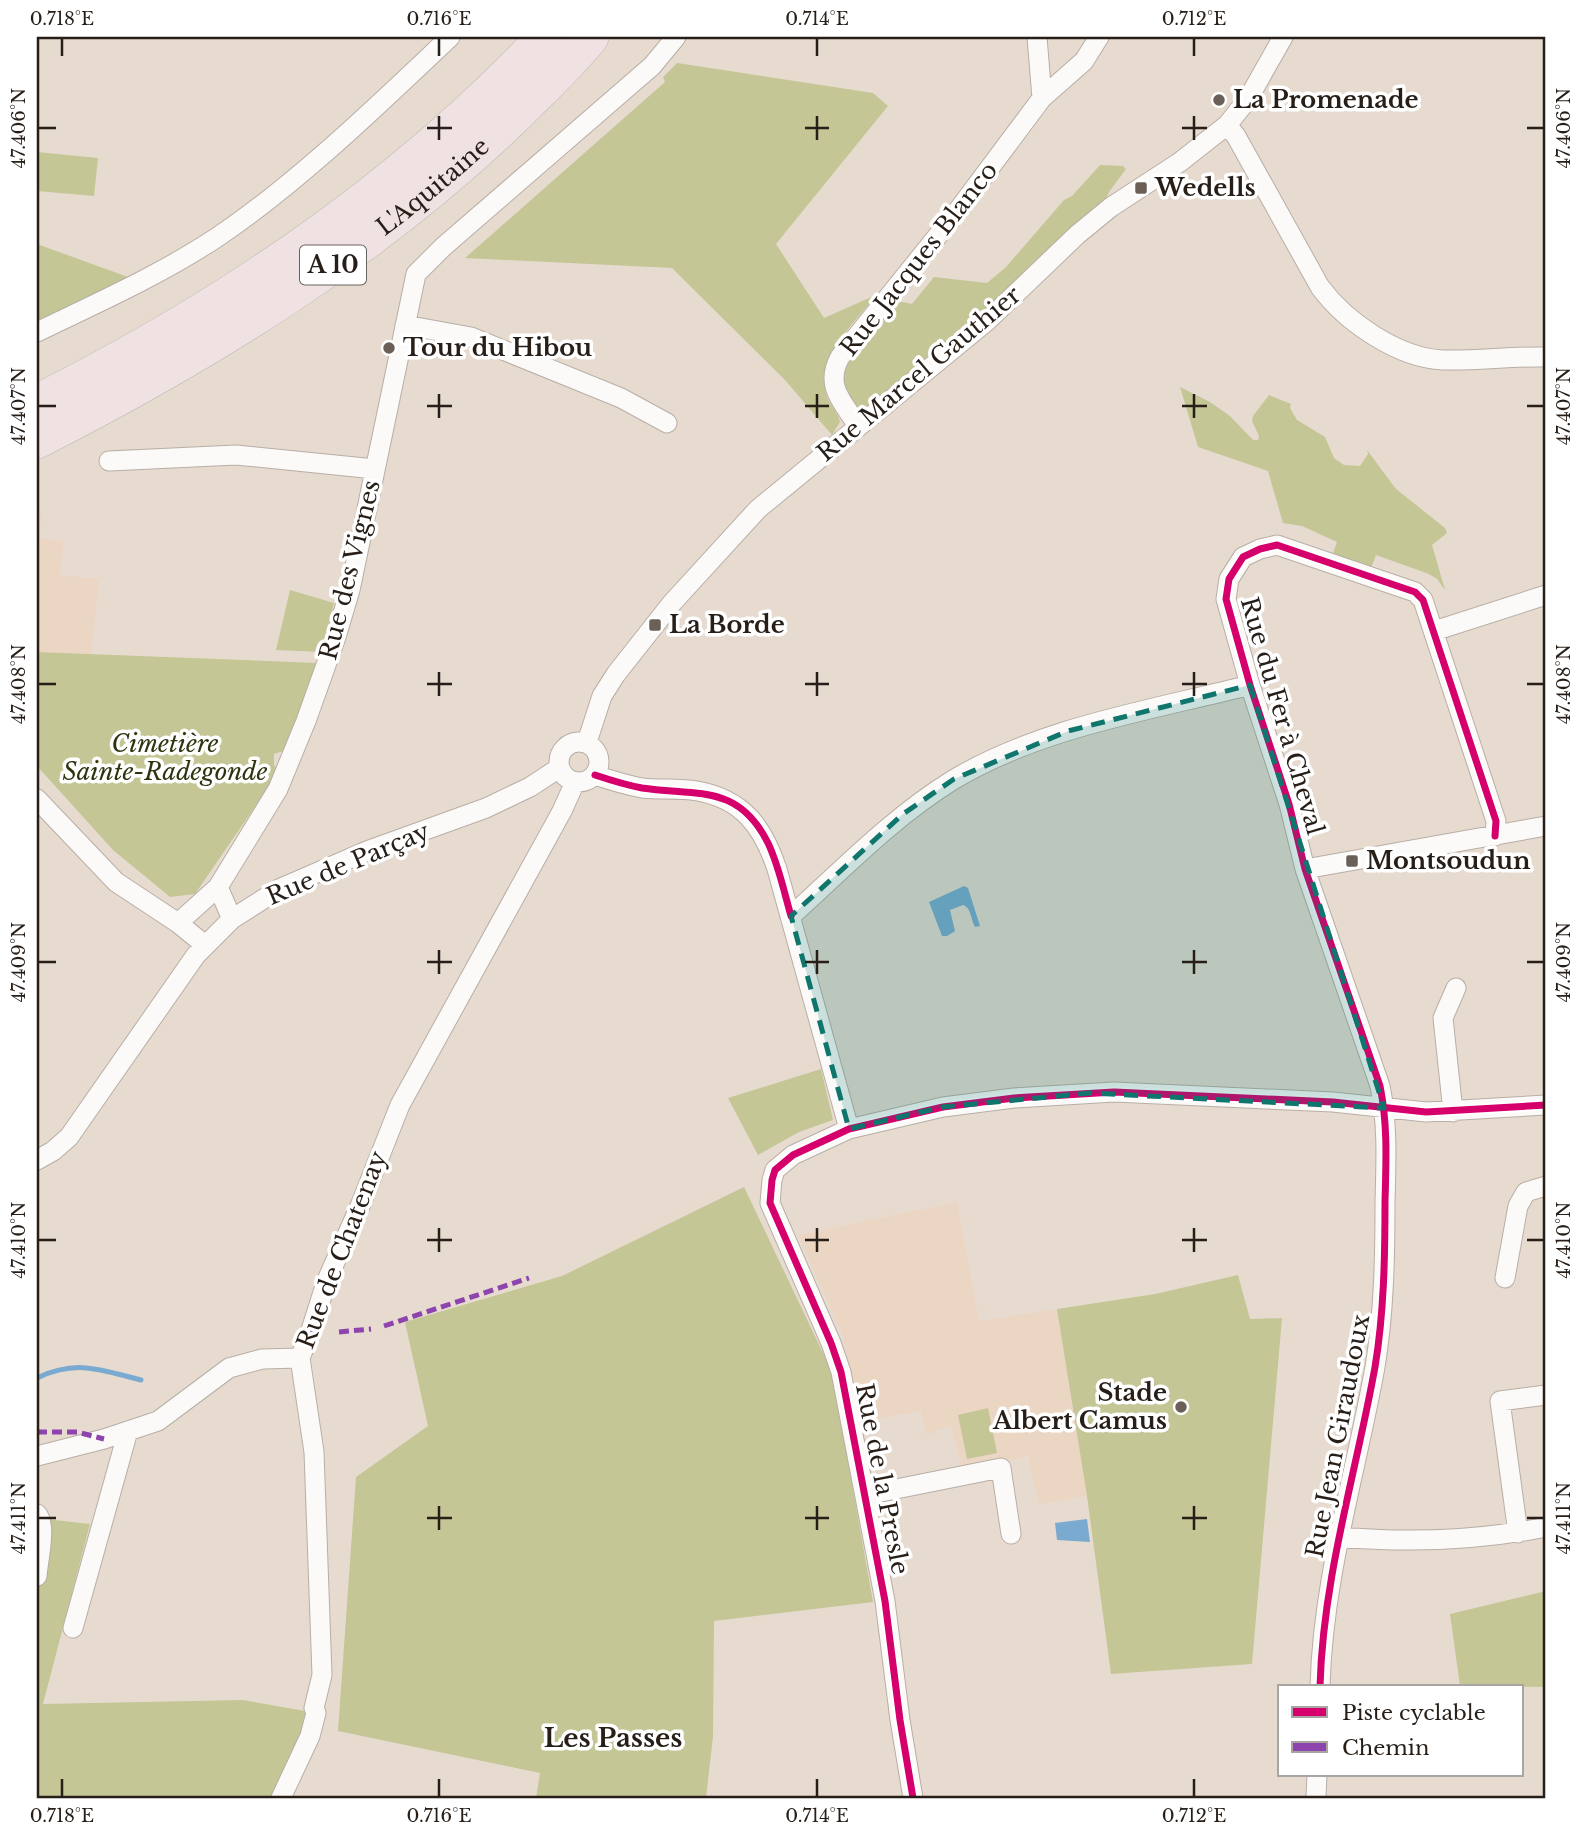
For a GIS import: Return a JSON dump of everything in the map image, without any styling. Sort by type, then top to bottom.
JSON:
[{"type":"highway","name":"L'Aquitaine","points":[[37,403],[215,303],[323,231],[425,153],[481,102],[545,37]]},
{"type":"highway","name":"L'Aquitaine","points":[[37,440],[188,358],[342,259],[425,195],[494,135],[590,37]]},
{"type":"street","points":[[37,332],[174,263],[215,238],[284,187],[450,37]]},
{"type":"street","name":"Rue des Vignes","points":[[178,923],[218,887],[278,789],[306,721],[350,590],[416,274],[443,247],[652,66],[676,37]]},
{"type":"street","points":[[1037,37],[1042,98]]},
{"type":"street","name":"Rue Jacques Blanco","points":[[858,426],[834,387],[833,373],[839,357],[956,213],[1042,98],[1084,61],[1099,37]]},
{"type":"street","name":"Rue Marcel Gauthier","points":[[587,742],[602,696],[672,603],[758,509],[986,322],[1078,234],[1111,207],[1180,162],[1227,125],[1248,99],[1283,37]]},
{"type":"street","points":[[1227,125],[1236,136],[1320,287],[1335,307],[1363,328],[1405,351],[1440,360],[1546,357]]},
{"type":"street","points":[[405,325],[471,337],[621,398],[667,423]]},
{"type":"street","points":[[109,461],[236,455],[375,469]]},
{"type":"street","name":"Rue du Fer à Cheval","points":[[1384,1108],[1365,1039],[1305,869],[1289,804],[1250,685],[1226,599],[1229,579],[1243,557],[1277,545],[1415,592],[1423,600],[1496,821],[1495,836]]},
{"type":"street","points":[[1434,631],[1546,595]]},
{"type":"street","points":[[791,916],[903,814],[954,779],[1018,748],[1068,731],[1250,685]]},
{"type":"street","points":[[575,741],[587,742],[597,751],[600,763],[595,775],[586,781],[575,782],[565,777],[559,768],[559,756],[565,746],[575,741]]},
{"type":"street","name":"Rue de Parçay","points":[[37,1160],[69,1137],[205,945],[232,919],[279,889],[367,851],[496,804],[530,787],[559,768]]},
{"type":"street","points":[[595,775],[643,788],[696,791],[718,796],[739,807],[759,828],[769,845],[791,916],[849,1129],[943,1107],[1014,1098],[1090,1093],[1333,1101],[1384,1108],[1453,1112],[1546,1105]]},
{"type":"street","name":"Rue de Chatenay","points":[[281,1798],[310,1737],[322,1675],[314,1452],[300,1358],[327,1280],[400,1105],[562,811],[575,782]]},
{"type":"street","points":[[37,799],[116,883],[178,923],[205,945]]},
{"type":"street","points":[[1305,869],[1546,826]]},
{"type":"street","points":[[218,887],[232,919]]},
{"type":"street","points":[[1453,1112],[1443,1018],[1456,988]]},
{"type":"street","name":"Rue Jean Giraudoux","points":[[1320,1685],[1326,1616],[1339,1537],[1375,1364],[1381,1312],[1385,1259],[1384,1108]]},
{"type":"street","name":"Rue de la Presle","points":[[849,1129],[781,1163],[772,1181],[770,1203],[841,1372],[885,1601],[913,1798]]},
{"type":"street","points":[[1505,1278],[1518,1206],[1526,1192],[1546,1186]]},
{"type":"street","points":[[37,1456],[158,1421],[229,1368],[262,1359],[300,1358]]},
{"type":"street","points":[[1518,1533],[1500,1401],[1546,1395]]},
{"type":"street","points":[[73,1628],[128,1431]]},
{"type":"street","points":[[866,1495],[1001,1468],[1011,1534]]},
{"type":"street","points":[[37,1514],[41,1518],[42,1527],[37,1576]]},
{"type":"street","points":[[1339,1537],[1385,1541],[1446,1541],[1546,1527]]},
{"type":"street","points":[[1316,1798],[1317,1776]]},
{"type":"highlighted area","points":[[1250,685],[1384,1108],[1090,1093],[943,1107],[849,1129],[791,916],[903,814],[954,779],[1068,731]]},
{"type":"shaded area","points":[[37,510],[42,511],[39,538],[64,541],[60,575],[99,579],[91,654],[37,652]]},
{"type":"shaded area","points":[[957,1202],[979,1321],[1057,1309],[1087,1496],[1039,1505],[1028,1456],[962,1471],[951,1426],[926,1435],[921,1411],[860,1422],[842,1334],[798,1235]]},
{"type":"green space","points":[[677,63],[873,93],[888,106],[776,244],[824,318],[876,295],[840,340],[827,366],[826,393],[840,422],[832,435],[785,380],[672,268],[465,258],[665,82],[663,77]]},
{"type":"green space","points":[[37,152],[98,158],[94,196],[37,191]]},
{"type":"green space","points":[[1100,165],[1123,166],[1126,169],[1106,200],[979,319],[867,407],[858,408],[845,391],[843,380],[846,368],[861,343],[898,301],[912,304],[934,277],[987,283],[1006,267],[1064,200],[1072,196]]},
{"type":"green space","points":[[37,244],[128,277],[37,322]]},
{"type":"green space","points":[[1180,387],[1230,416],[1253,440],[1258,440],[1259,436],[1252,421],[1253,416],[1269,395],[1291,404],[1290,408],[1297,420],[1325,437],[1334,458],[1344,465],[1360,466],[1368,454],[1367,450],[1396,489],[1445,528],[1447,533],[1432,545],[1445,590],[1437,579],[1429,574],[1376,555],[1370,571],[1332,556],[1337,542],[1302,526],[1283,523],[1268,471],[1198,447]]},
{"type":"green space","points":[[290,590],[334,603],[321,652],[276,650]]},
{"type":"green space","name":"Cimetière Sainte-Radegonde","points":[[37,652],[318,663],[284,751],[274,754],[274,765],[277,769],[269,786],[195,894],[170,897],[113,850],[37,766]]},
{"type":"green space","points":[[821,1069],[833,1120],[799,1132],[758,1155],[728,1098]]},
{"type":"green space","points":[[744,1187],[832,1372],[873,1602],[714,1621],[713,1736],[706,1798],[536,1798],[540,1773],[338,1731],[356,1477],[428,1426],[405,1322],[562,1276]]},
{"type":"green space","points":[[1238,1275],[1250,1319],[1282,1318],[1252,1664],[1111,1674],[1087,1496],[1057,1309],[1155,1294]]},
{"type":"green space","points":[[988,1408],[997,1453],[967,1459],[958,1415]]},
{"type":"green space","points":[[37,1518],[90,1524],[43,1704],[243,1700],[316,1713],[281,1798],[37,1798]]},
{"type":"green space","points":[[1546,1591],[1546,1687],[1460,1685],[1450,1614]]},
{"type":"water","points":[[964,886],[968,888],[980,926],[975,927],[969,911],[963,905],[950,910],[955,931],[942,936],[929,902]]},
{"type":"water","points":[[1087,1519],[1090,1542],[1057,1540],[1055,1523]]},
{"type":"waterway","points":[[37,1378],[64,1369],[89,1368],[141,1380]]},
{"type":"marked path","points":[[384,1326],[529,1278]]},
{"type":"marked path","points":[[339,1332],[371,1329]]},
{"type":"marked path","points":[[310,1333],[320,1333]]},
{"type":"marked path","points":[[37,1432],[77,1432],[104,1439]]},
{"type":"cycle path","points":[[1320,1685],[1327,1605],[1378,1347],[1384,1264],[1385,1130],[1380,1086],[1305,869],[1289,804],[1250,685],[1226,599],[1229,579],[1243,557],[1277,545],[1415,592],[1423,600],[1496,821],[1495,836]]},
{"type":"cycle path","points":[[595,775],[642,788],[714,796],[743,810],[768,843],[791,916]]},
{"type":"cycle path","points":[[913,1798],[885,1601],[841,1372],[770,1203],[775,1170],[793,1155],[849,1129],[943,1107],[1014,1098],[1114,1092],[1333,1102],[1426,1112],[1546,1105]]},
{"type":"place","name":"La Promenade","points":[[1219,100]]},
{"type":"place","name":"Wedells","points":[[1141,188]]},
{"type":"place","name":"Tour du Hibou","points":[[389,348]]},
{"type":"place","name":"La Borde","points":[[655,625]]},
{"type":"place","name":"Montsoudun","points":[[1352,861]]},
{"type":"place","name":"Stade Albert Camus","points":[[1181,1407]]},
{"type":"district","name":"Les Passes","points":[[613,1738]]}]
